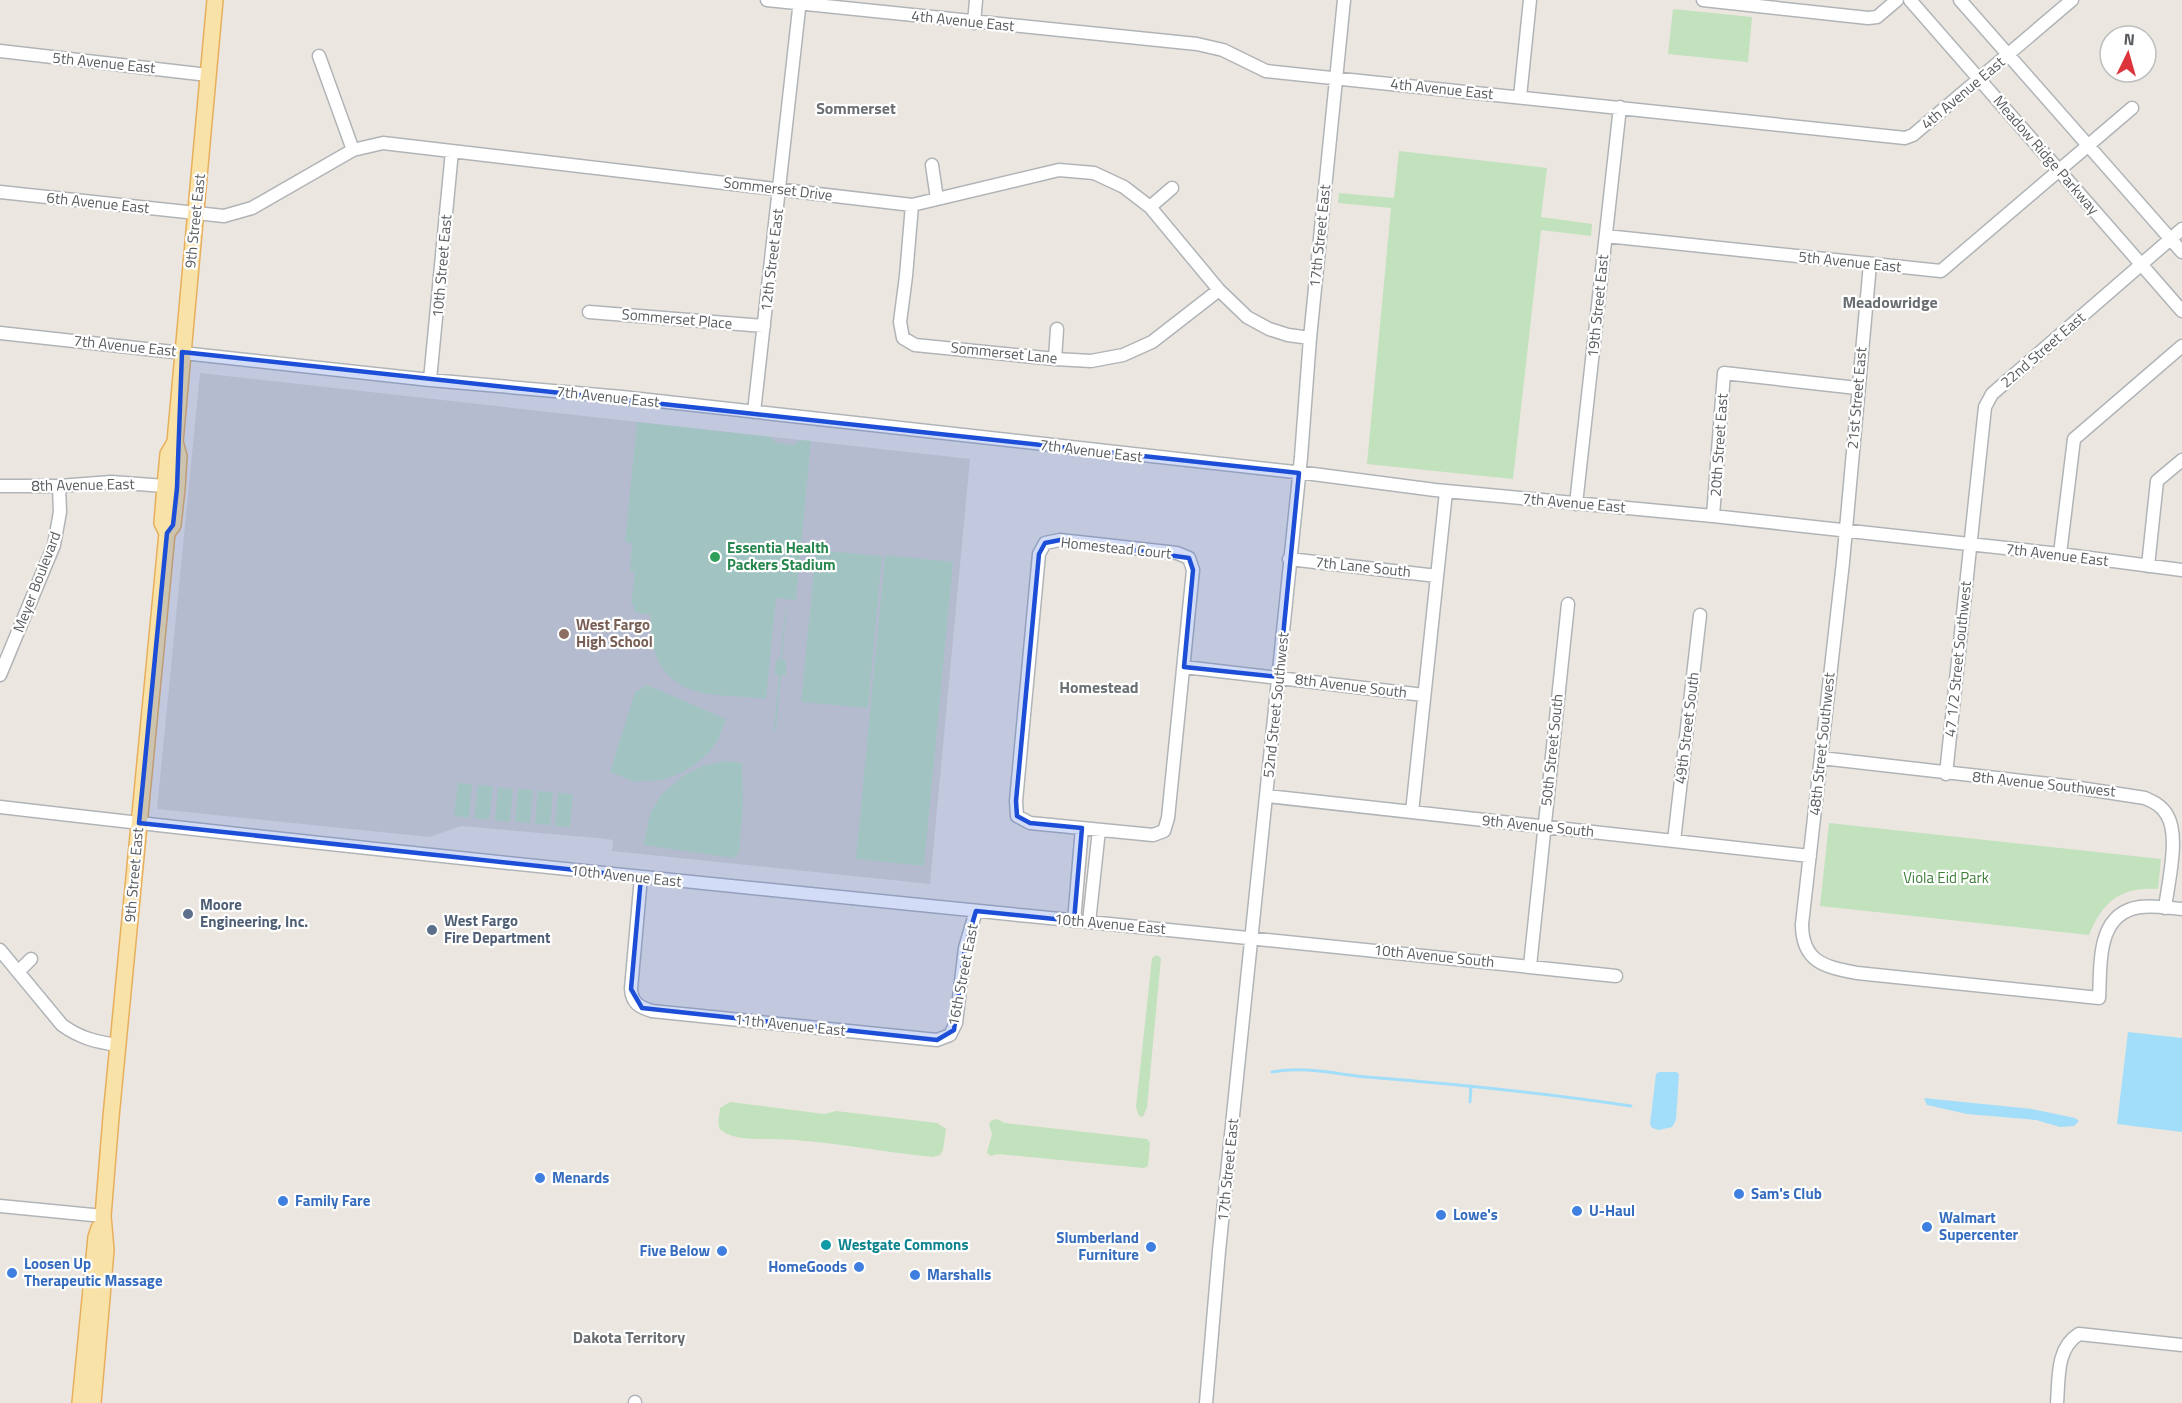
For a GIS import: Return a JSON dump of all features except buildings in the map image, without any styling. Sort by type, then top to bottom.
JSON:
[{"type":"main road","name":"9th Street East","points":[[93,1403],[106,1250],[103,1216],[167,533],[173,525],[177,488],[179,456],[175,442],[182,352],[215,0]]},
{"type":"main road","name":"9th Street East","points":[[167,533],[162,523],[165,486],[168,454],[175,442]]},
{"type":"main road","name":"9th Street East","points":[[80,1403],[96,1237],[103,1216]]},
{"type":"street","name":"4th Avenue East","points":[[767,0],[974,23],[1197,44],[1223,50],[1266,71],[1905,138],[1913,135],[2072,0]]},
{"type":"street","points":[[974,23],[976,0]]},
{"type":"street","name":"17th Street East","points":[[1299,473],[1310,338],[1344,0]]},
{"type":"street","points":[[1520,97],[1530,0]]},
{"type":"street","points":[[1703,0],[1730,1],[1868,18],[1877,17],[1897,0]]},
{"type":"street","name":"Meadow Ridge Parkway","points":[[1910,0],[2182,311]]},
{"type":"street","points":[[1960,0],[2182,252]]},
{"type":"street","name":"12th Street East","points":[[754,412],[800,2]]},
{"type":"street","name":"5th Avenue East","points":[[0,51],[208,75]]},
{"type":"street","points":[[319,56],[353,150]]},
{"type":"street","name":"19th Street East","points":[[1576,504],[1585,440],[1620,107]]},
{"type":"street","name":"5th Avenue East","points":[[1606,236],[1941,272],[2132,108]]},
{"type":"street","name":"Sommerset Drive","points":[[196,213],[224,216],[252,208],[353,150],[383,143],[912,205],[1059,170],[1094,173],[1124,187],[1149,207],[1219,290],[1247,317],[1269,329],[1310,338]]},
{"type":"street","name":"10th Street East","points":[[430,380],[452,152]]},
{"type":"street","points":[[932,165],[937,199]]},
{"type":"street","points":[[1149,207],[1172,188]]},
{"type":"street","name":"6th Avenue East","points":[[0,192],[196,213]]},
{"type":"street","name":"Sommerset Lane","points":[[912,205],[900,322],[903,338],[915,345],[1091,361],[1123,355],[1152,342],[1219,290]]},
{"type":"street","name":"22nd Street East","points":[[1970,545],[1985,407],[1992,394],[2182,229]]},
{"type":"street","name":"21st Street East","points":[[1845,531],[1870,264]]},
{"type":"street","name":"Sommerset Place","points":[[589,312],[764,326]]},
{"type":"street","points":[[1055,359],[1057,329]]},
{"type":"street","name":"7th Avenue East","points":[[0,333],[430,380],[622,397],[1299,473],[1446,492],[1713,516],[2060,554],[2182,570]]},
{"type":"street","points":[[2060,554],[2074,439],[2182,346]]},
{"type":"street","name":"20th Street East","points":[[1713,516],[1724,373],[1857,388]]},
{"type":"street","points":[[2148,566],[2157,481],[2182,460]]},
{"type":"street","name":"52nd Street Southwest","points":[[1253,937],[1299,473]]},
{"type":"street","name":"8th Avenue East","points":[[0,486],[59,486],[111,482],[165,486]]},
{"type":"street","name":"Meyer Boulevard","points":[[0,675],[54,545],[60,512],[59,486]]},
{"type":"street","points":[[1412,812],[1446,492]]},
{"type":"street","name":"48th Street Southwest","points":[[1845,531],[1802,934],[1810,954],[1819,963],[1831,968],[1857,973],[2099,998],[2103,943],[2107,928],[2115,918],[2128,909],[2142,906],[2165,908]]},
{"type":"street","name":"Homestead Court","points":[[1060,540],[1177,553],[1189,558],[1193,570],[1184,667],[1168,818],[1164,831],[1153,835],[1030,823],[1017,816],[1016,801],[1039,554],[1045,543],[1060,540]]},
{"type":"street","name":"47 1/2 Street Southwest","points":[[1946,774],[1970,545]]},
{"type":"street","name":"7th Lane South","points":[[1289,559],[1437,576]]},
{"type":"street","name":"50th Street South","points":[[1530,966],[1568,604]]},
{"type":"street","name":"49th Street South","points":[[1674,841],[1700,615]]},
{"type":"street","points":[[1184,667],[1279,677]]},
{"type":"street","name":"8th Avenue South","points":[[1279,677],[1424,695]]},
{"type":"street","name":"8th Avenue Southwest","points":[[1821,758],[2126,794],[2156,802],[2169,817],[2173,844],[2165,908]]},
{"type":"street","name":"9th Avenue South","points":[[1267,796],[1810,856]]},
{"type":"street","name":"10th Avenue East","points":[[0,807],[641,877],[1253,937]]},
{"type":"street","points":[[1074,921],[1082,828]]},
{"type":"street","points":[[1089,922],[1099,830]]},
{"type":"street","name":"11th Avenue East","points":[[641,877],[631,989],[635,1003],[652,1011],[937,1040],[946,1038]]},
{"type":"street","points":[[2165,908],[2182,909]]},
{"type":"street","name":"16th Street East","points":[[946,1038],[954,1030],[956,1023],[965,948],[976,911]]},
{"type":"street","name":"17th Street East","points":[[1206,1403],[1219,1251],[1253,937]]},
{"type":"street","name":"10th Avenue South","points":[[1253,937],[1616,976]]},
{"type":"street","points":[[0,950],[62,1025],[87,1040],[118,1045]]},
{"type":"street","points":[[18,972],[31,959]]},
{"type":"street","points":[[0,1206],[103,1216]]},
{"type":"street","points":[[2057,1403],[2064,1348],[2071,1339],[2079,1334],[2182,1345]]},
{"type":"highlighted area","points":[[182,352],[1299,473],[1279,677],[1184,667],[1193,570],[1189,558],[1060,540],[1045,543],[1039,554],[1016,801],[1017,816],[1030,823],[1082,828],[1074,921],[976,911],[965,948],[954,1030],[937,1040],[642,1008],[631,989],[641,877],[139,823],[167,533],[173,525],[177,488]]},
{"type":"shaded area","name":"West Fargo High School","points":[[200,373],[970,459],[930,884],[612,851],[613,840],[597,838],[461,826],[429,837],[157,809]]},
{"type":"green space","points":[[1673,9],[1752,17],[1748,62],[1668,54]]},
{"type":"green space","points":[[1399,151],[1547,168],[1541,217],[1592,224],[1591,236],[1541,230],[1513,479],[1367,464],[1391,208],[1338,203],[1339,193],[1394,198]]},
{"type":"green space","name":"Essentia Health Packers Stadium","points":[[637,422],[770,437],[777,443],[793,445],[800,440],[811,441],[796,600],[776,598],[766,699],[709,694],[680,685],[671,678],[658,660],[652,639],[651,615],[634,612],[634,605],[631,604],[635,572],[630,571],[632,543],[625,542]]},
{"type":"green space","points":[[816,550],[882,556],[868,708],[801,702]]},
{"type":"green space","points":[[885,555],[953,562],[924,866],[856,859]]},
{"type":"green space","points":[[786,605],[782,659],[786,662],[786,675],[781,675],[776,730],[774,730],[779,675],[775,674],[776,661],[780,659]]},
{"type":"green space","points":[[647,685],[726,719],[718,740],[696,764],[663,780],[636,782],[610,772],[635,692]]},
{"type":"green space","points":[[726,761],[742,763],[743,805],[739,853],[733,858],[644,845],[650,814],[662,794],[683,776],[702,766]]},
{"type":"green space","points":[[458,783],[472,784],[469,818],[454,816]]},
{"type":"green space","points":[[478,785],[493,786],[489,820],[474,818]]},
{"type":"green space","points":[[498,787],[513,789],[510,822],[495,820]]},
{"type":"green space","points":[[518,789],[533,790],[530,823],[515,822]]},
{"type":"green space","points":[[538,791],[553,792],[550,825],[535,824]]},
{"type":"green space","points":[[558,793],[573,794],[570,827],[555,826]]},
{"type":"green space","name":"Viola Eid Park","points":[[1829,823],[2161,859],[2158,889],[2133,890],[2114,898],[2100,913],[2089,935],[1820,906]]},
{"type":"green space","points":[[1157,955],[1161,958],[1147,1107],[1143,1117],[1139,1116],[1136,1107],[1152,958]]},
{"type":"green space","points":[[730,1102],[824,1114],[836,1111],[937,1123],[946,1129],[943,1150],[940,1155],[933,1157],[812,1142],[731,1136],[721,1130],[719,1125],[720,1108]]},
{"type":"green space","points":[[996,1119],[1005,1123],[1147,1139],[1150,1143],[1148,1166],[1144,1168],[997,1154],[991,1156],[987,1153],[992,1134],[989,1124]]},
{"type":"water","points":[[2128,1032],[2182,1038],[2182,1132],[2117,1124]]},
{"type":"water","points":[[1659,1072],[1679,1074],[1676,1120],[1672,1127],[1659,1130],[1652,1128],[1650,1124],[1656,1074]]},
{"type":"water","points":[[1924,1098],[2032,1109],[2075,1118],[2079,1121],[2074,1126],[2060,1127],[2036,1120],[1967,1114],[1927,1105]]},
{"type":"waterway","points":[[1272,1072],[1320,1071],[1499,1089],[1631,1106]]},
{"type":"waterway","points":[[1470,1102],[1471,1086]]},
{"type":"place","name":"Essentia Health Packers Stadium","points":[[715,557]]},
{"type":"place","name":"West Fargo High School","points":[[564,634]]},
{"type":"place","name":"Moore Engineering, Inc.","points":[[188,914]]},
{"type":"place","name":"West Fargo Fire Department","points":[[432,930]]},
{"type":"place","name":"Menards","points":[[540,1178]]},
{"type":"place","name":"Sam's Club","points":[[1739,1194]]},
{"type":"place","name":"Family Fare","points":[[283,1201]]},
{"type":"place","name":"U-Haul","points":[[1577,1211]]},
{"type":"place","name":"Lowe's","points":[[1441,1215]]},
{"type":"place","name":"Walmart Supercenter","points":[[1927,1227]]},
{"type":"place","name":"Westgate Commons","points":[[826,1245]]},
{"type":"place","name":"Slumberland Furniture","points":[[1151,1247]]},
{"type":"place","name":"Five Below","points":[[722,1251]]},
{"type":"place","name":"HomeGoods","points":[[859,1267]]},
{"type":"place","name":"Loosen Up Therapeutic Massage","points":[[12,1273]]},
{"type":"place","name":"Marshalls","points":[[915,1275]]},
{"type":"district","name":"Sommerset","points":[[856,108]]},
{"type":"district","name":"Meadowridge","points":[[1890,302]]},
{"type":"district","name":"Homestead","points":[[1099,687]]},
{"type":"district","name":"Dakota Territory","points":[[629,1337]]}]
